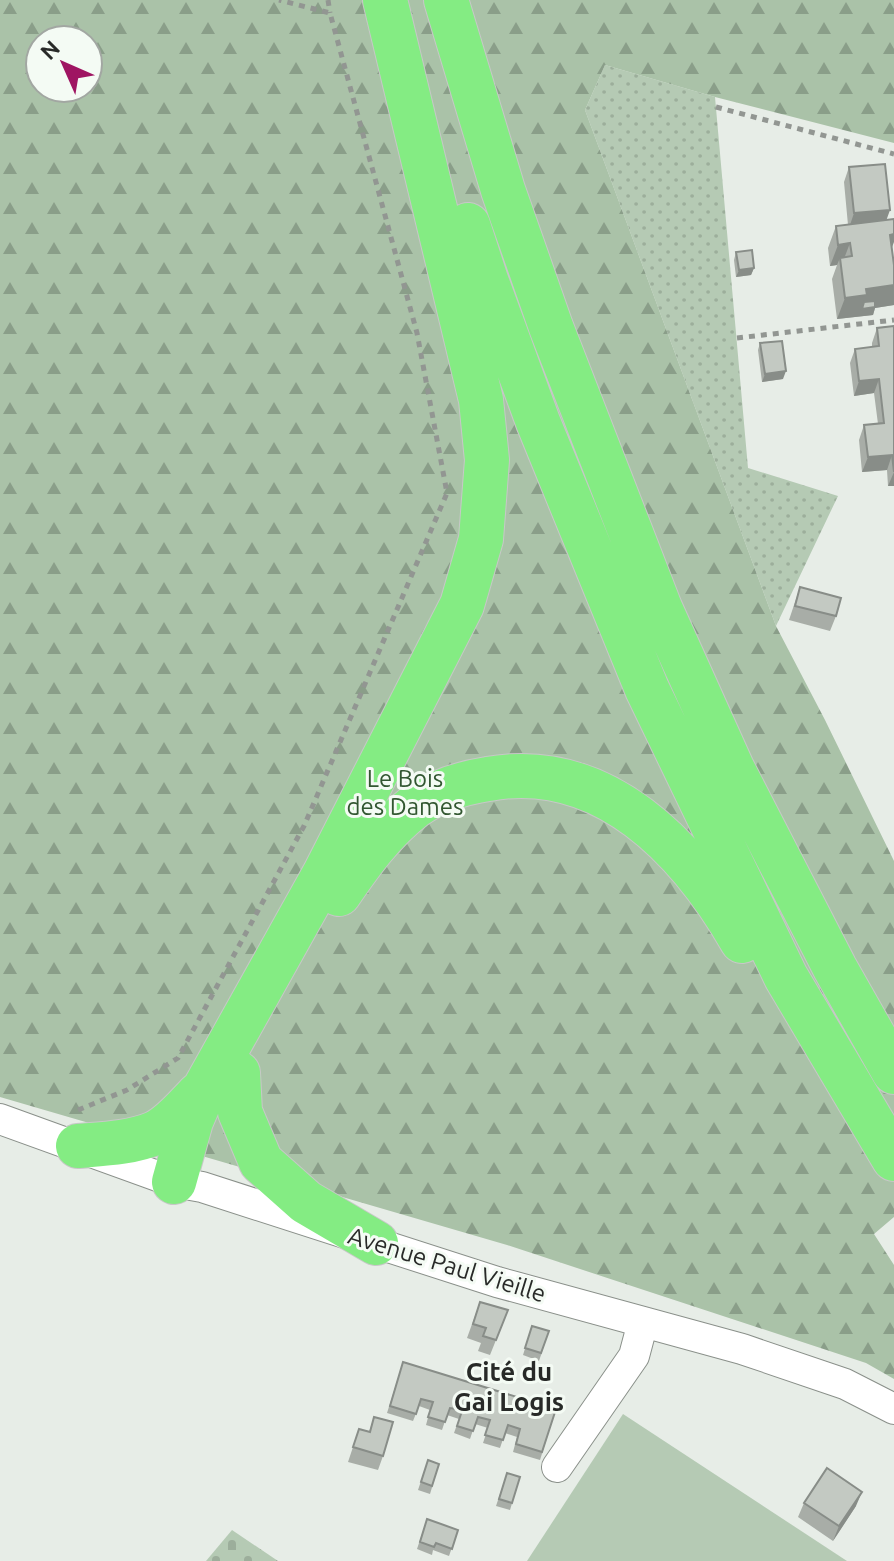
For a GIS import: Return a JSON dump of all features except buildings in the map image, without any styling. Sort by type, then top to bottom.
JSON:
[{"type":"highway","points":[[78,1146],[156,1133],[222,1080],[462,605],[481,539],[487,460],[481,400],[385,0]]},
{"type":"highway","points":[[401,0],[419,68],[486,280],[538,422],[647,689],[786,977],[894,1159]]},
{"type":"highway","points":[[446,0],[503,190],[551,327],[660,608],[732,768],[835,968],[894,1072]]},
{"type":"highway","points":[[551,327],[749,752],[853,957],[894,1027]]},
{"type":"highway","points":[[188,1185],[191,1121],[222,1080],[368,852],[416,806],[443,790],[506,775],[540,775],[574,782],[602,795],[656,831],[679,853],[703,880],[779,1004],[894,1167]]},
{"type":"highway","points":[[222,1080],[240,1112],[261,1162],[306,1202],[376,1243]]},
{"type":"street","name":"Avenue Paul Vieille","points":[[0,1119],[188,1185],[497,1282],[742,1349],[845,1384],[894,1409]]},
{"type":"street","points":[[557,1467],[634,1356],[643,1322]]},
{"type":"path","points":[[279,0],[330,13]]},
{"type":"path","points":[[30,1128],[127,1090],[178,1058],[304,826],[447,493],[417,333],[328,0]]},
{"type":"path","points":[[716,107],[894,154]]},
{"type":"path","points":[[737,338],[894,320]]},
{"type":"green space","name":"Le Bois des Dames","points":[[0,0],[894,0],[894,143],[605,65],[585,110],[776,626],[894,861],[894,1217],[874,1234],[894,1265],[894,1379],[866,1363],[507,1245],[0,1097]]},
{"type":"green space","points":[[605,65],[715,97],[748,468],[838,496],[776,626],[585,110]]},
{"type":"green space","points":[[623,1414],[847,1561],[527,1561]]},
{"type":"green space","points":[[232,1530],[278,1561],[206,1561]]},
{"type":"district","name":"Cité du Gai Logis","points":[[509,1387]]}]
